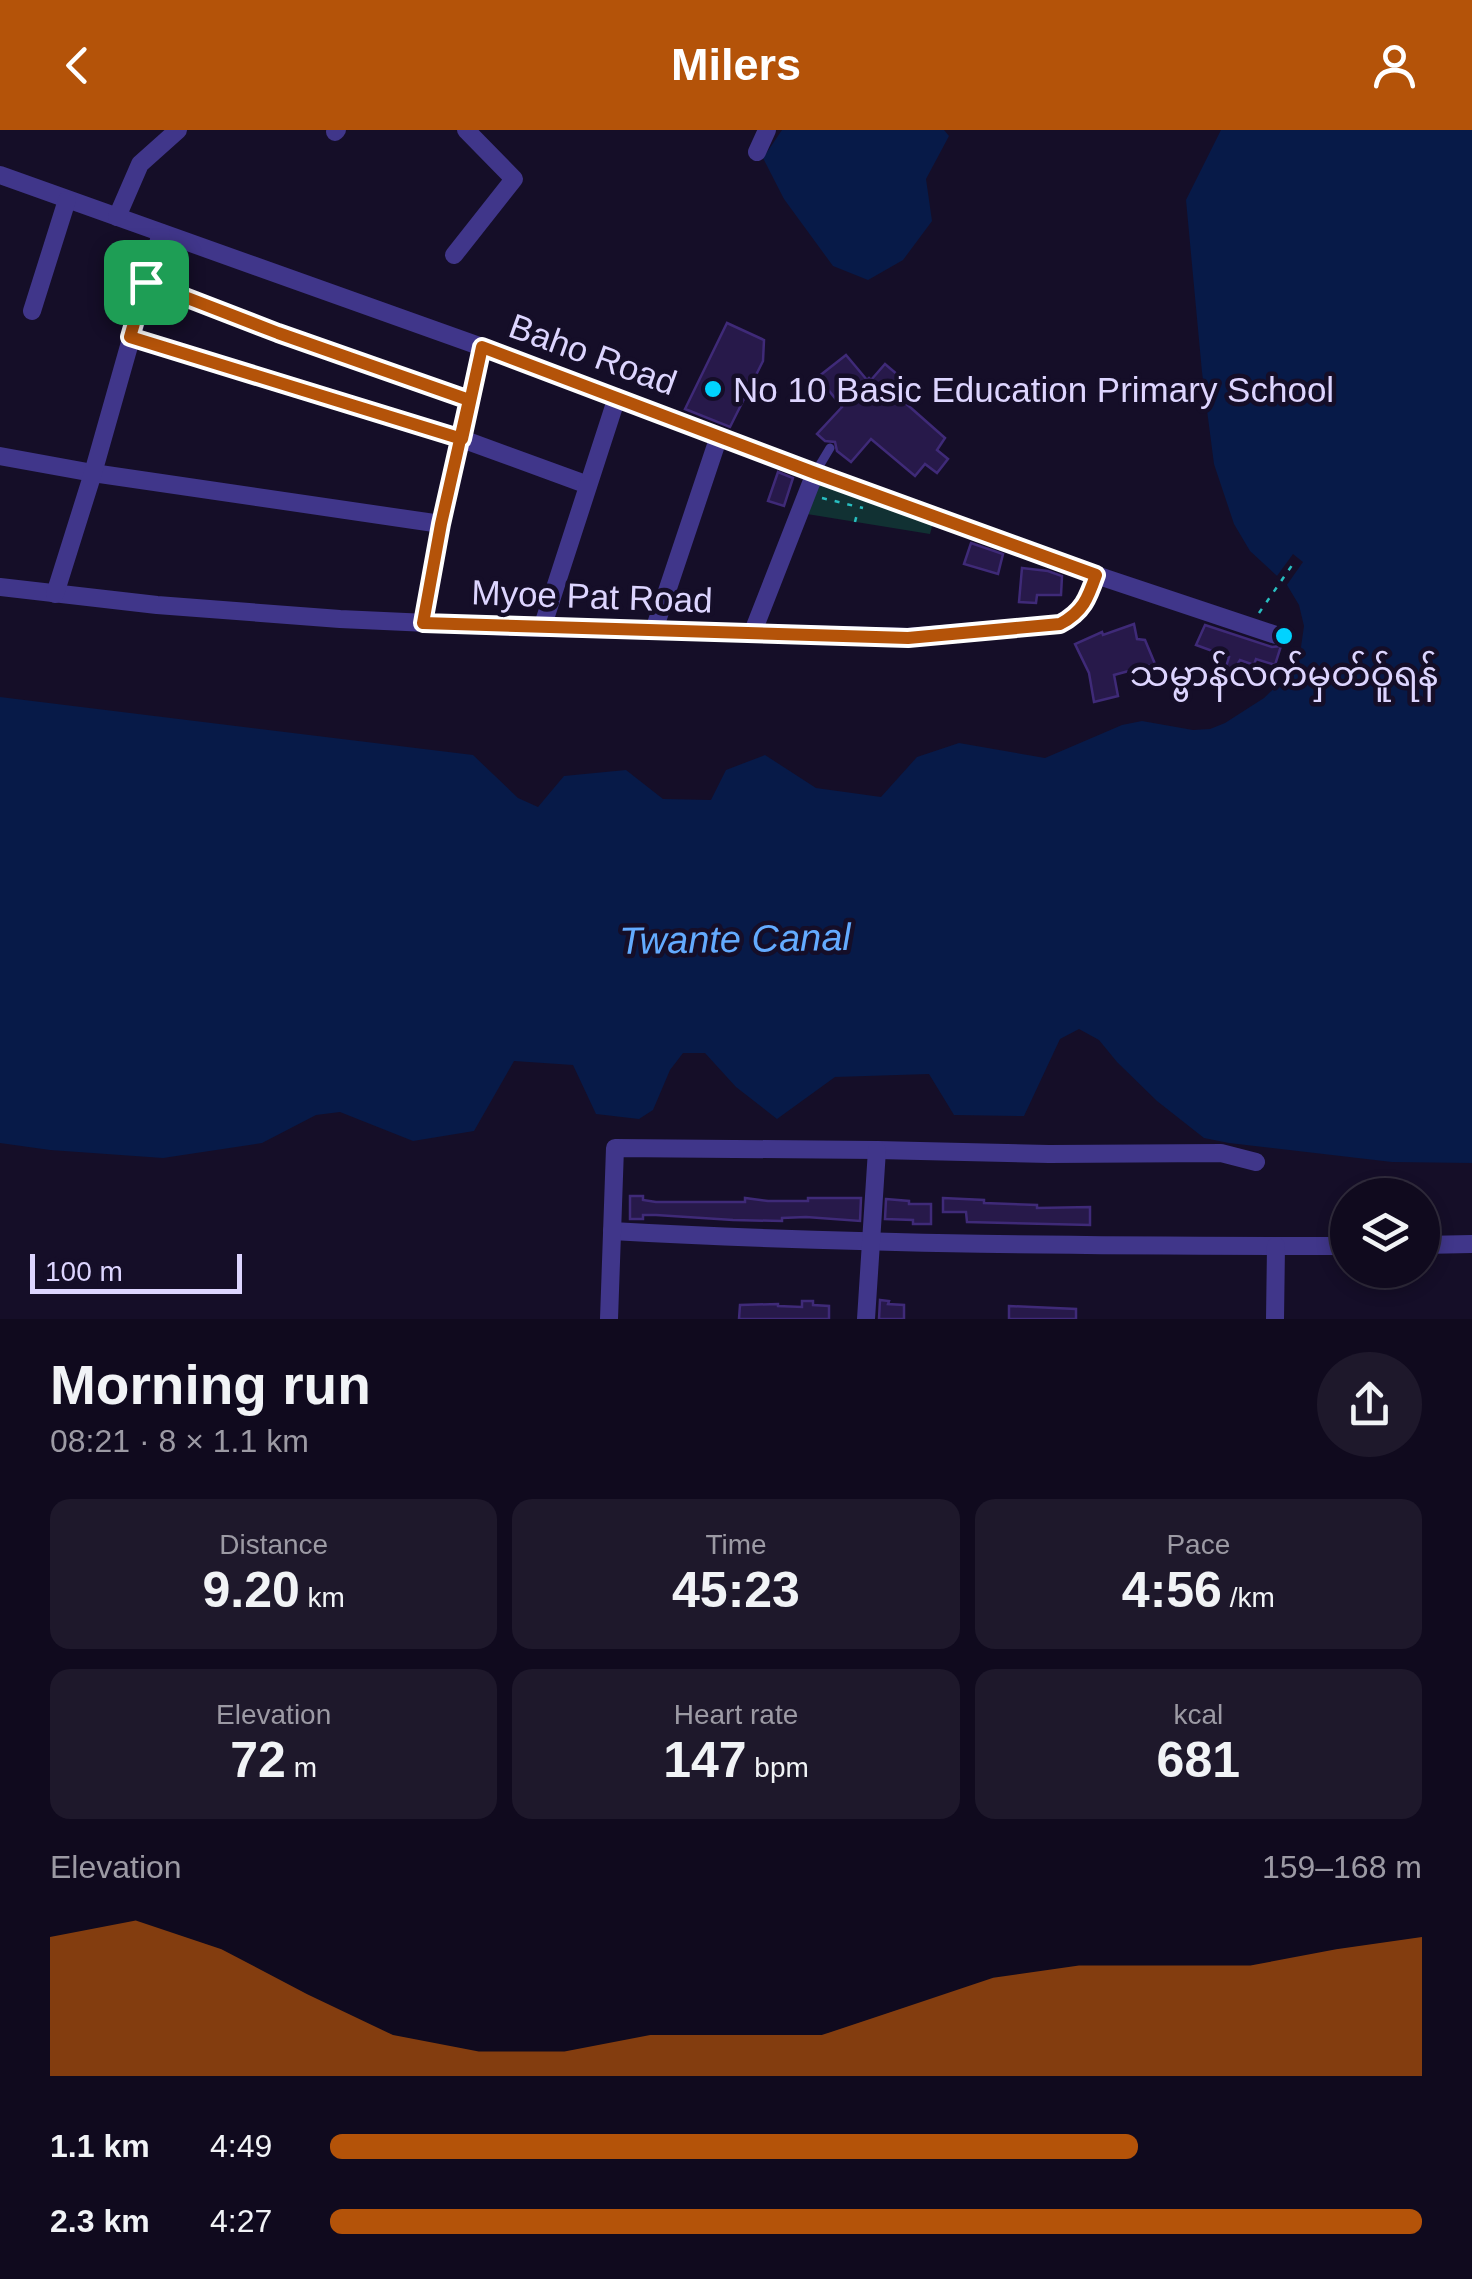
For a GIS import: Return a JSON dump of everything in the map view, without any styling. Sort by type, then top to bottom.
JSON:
[{"type":"street","points":[[117,217],[140,164],[178,130]]},
{"type":"street","points":[[454,255],[514,179],[466,130]]},
{"type":"street","points":[[757,152],[767,130]]},
{"type":"street","name":"Baho Road","points":[[0,175],[482,347],[1096,575],[1276,635]]},
{"type":"street","points":[[32,311],[68,200]]},
{"type":"street","points":[[56,594],[161,233]]},
{"type":"street","points":[[146,282],[469,400]]},
{"type":"street","points":[[130,337],[462,439],[588,484]]},
{"type":"street","points":[[423,623],[441,524],[482,347]]},
{"type":"street","points":[[542,628],[616,397]]},
{"type":"street","points":[[654,630],[719,436]]},
{"type":"street","points":[[0,456],[441,524]]},
{"type":"street","points":[[752,634],[815,473]]},
{"type":"street","name":"Myoe Pat Road","points":[[0,587],[156,605],[423,623],[908,638],[1060,624],[1086,604],[1096,575]]},
{"type":"street","points":[[609,1319],[615,1148],[1049,1154],[1221,1152],[1256,1162]]},
{"type":"street","points":[[866,1319],[877,1150]]},
{"type":"street","points":[[612,1231],[719,1237],[1330,1246]]},
{"type":"street","points":[[1440,1245],[1472,1244]]},
{"type":"street","points":[[1276,1246],[1276,1319]]},
{"type":"lane","points":[[815,473],[830,448]]},
{"type":"path","points":[[855,522],[859,508]]},
{"type":"path","points":[[1260,612],[1296,561]]},
{"type":"green space","points":[[820,479],[934,519],[930,534],[807,514]]},
{"type":"water","points":[[782,130],[944,130],[949,136],[926,179],[932,221],[903,260],[868,280],[833,266],[784,199],[763,158]]},
{"type":"water","name":"Twante Canal","points":[[1221,130],[1472,130],[1472,1163],[1392,1162],[1204,1138],[1157,1101],[1099,1040],[1079,1029],[1060,1039],[1024,1116],[954,1115],[929,1074],[835,1077],[777,1119],[736,1087],[705,1053],[683,1053],[670,1070],[653,1110],[639,1119],[596,1114],[573,1065],[514,1061],[474,1131],[413,1141],[340,1112],[316,1115],[262,1143],[163,1158],[0,1143],[0,697],[473,755],[518,798],[538,807],[564,776],[626,770],[663,799],[711,800],[726,770],[765,755],[816,788],[881,797],[917,757],[959,743],[1045,758],[1122,725],[1142,721],[1210,729],[1264,698],[1286,677],[1300,654],[1304,626],[1299,605],[1287,585],[1250,551],[1234,524],[1214,464],[1186,200]]},
{"type":"pier","points":[[1293,554],[1303,562],[1284,589],[1274,580]]},
{"type":"building","name":"No 10 Basic Education Primary School","points":[[727,323],[764,340],[763,361],[730,427],[685,409]]},
{"type":"building","points":[[846,355],[867,380],[885,364],[912,387],[902,400],[945,438],[937,450],[948,459],[937,473],[925,464],[915,476],[871,439],[851,462],[837,451],[835,442],[825,441],[817,434],[842,407],[818,377]]},
{"type":"building","points":[[778,472],[793,478],[784,506],[768,501]]},
{"type":"building","points":[[971,543],[1003,554],[998,574],[964,564]]},
{"type":"building","points":[[1022,568],[1062,576],[1061,595],[1037,595],[1036,603],[1019,602]]},
{"type":"building","points":[[1134,624],[1137,639],[1145,640],[1155,664],[1114,675],[1118,696],[1094,702],[1089,673],[1075,644]]},
{"type":"building","points":[[1205,625],[1272,647],[1281,646],[1275,665],[1256,659],[1254,665],[1240,660],[1225,685],[1221,683],[1229,657],[1196,645]]},
{"type":"building","points":[[630,1196],[656,1202],[861,1198],[860,1221],[656,1215],[630,1219]]},
{"type":"building","points":[[943,1198],[1037,1208],[1090,1207],[1090,1225],[967,1222],[966,1212],[943,1212]]},
{"type":"building","points":[[886,1199],[931,1204],[931,1224],[885,1219]]},
{"type":"building","points":[[880,1300],[904,1305],[904,1319],[879,1319]]},
{"type":"building","points":[[802,1301],[829,1306],[829,1319],[739,1319],[740,1305],[802,1307]]},
{"type":"building","points":[[1009,1306],[1076,1309],[1076,1319],[1009,1319]]},
{"type":"place","name":"No 10 Basic Education Primary School","points":[[713,389]]},
{"type":"place","name":"သမ္ဗာန်လက်မှတ်ဝ်ူရန်","points":[[1284,636]]},
{"type":"route","points":[[146,282],[130,337],[462,439],[482,347],[1096,575],[1086,604],[1060,624],[908,638],[423,623],[441,524],[462,439],[469,400],[146,282]]}]
